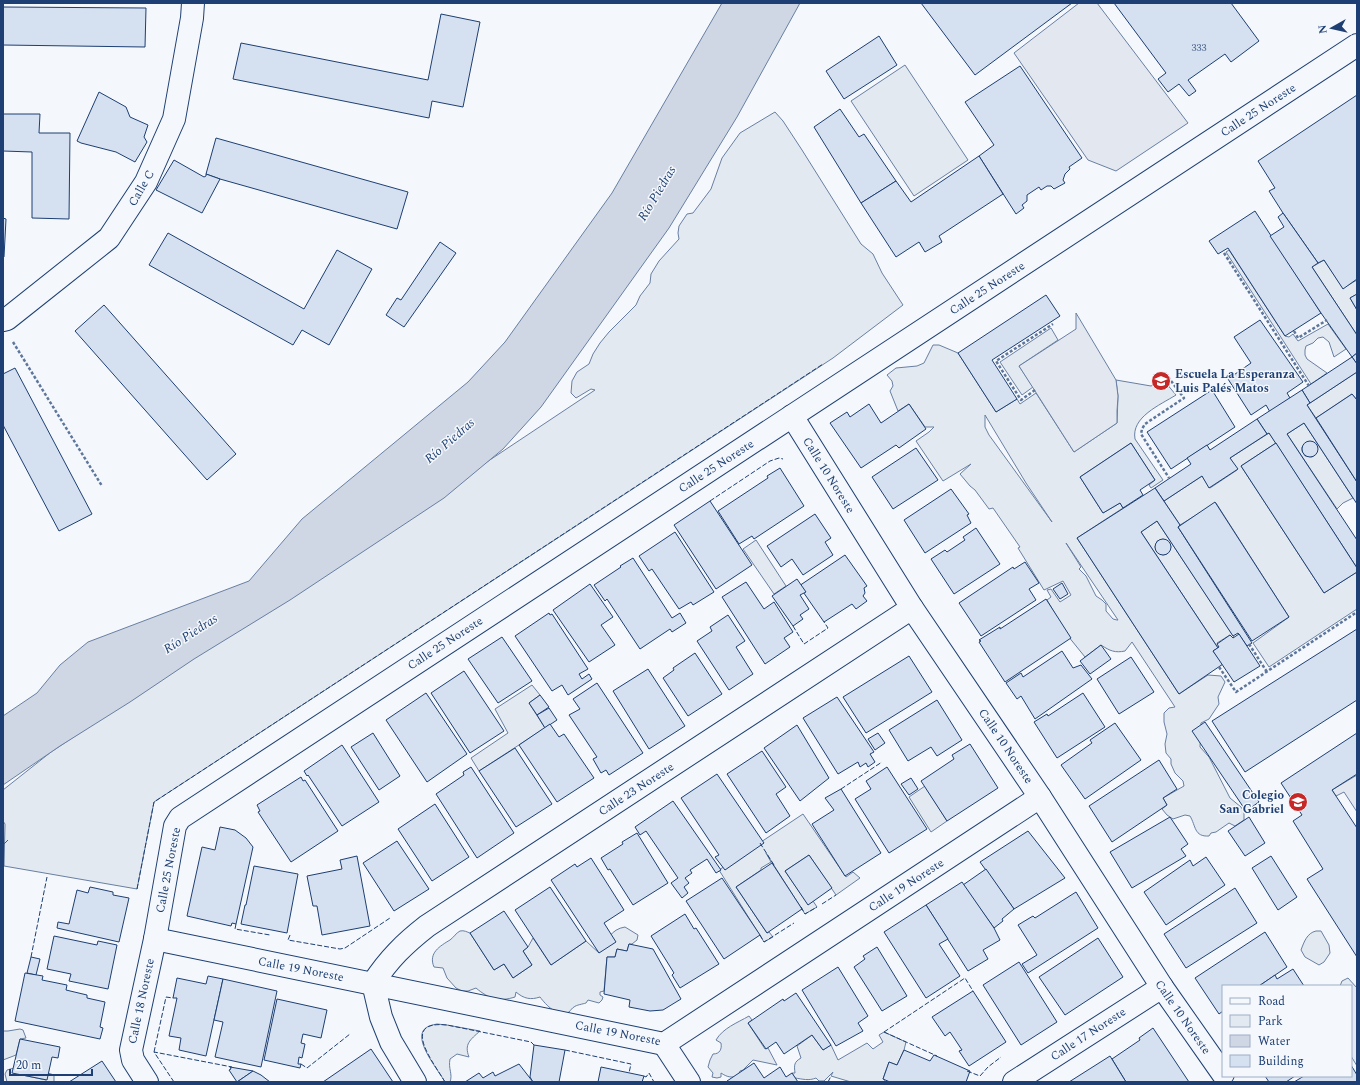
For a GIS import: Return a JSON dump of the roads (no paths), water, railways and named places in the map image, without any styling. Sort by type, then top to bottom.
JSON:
[{"type":"street","name":"Calle C","points":[[3,320],[7,319],[110,238],[146,182],[174,119],[192,18],[193,3]]},
{"type":"street","name":"Calle 25 Noreste","points":[[155,939],[175,826],[180,818],[1357,45]]},
{"type":"street","name":"Calle 10 Noreste","points":[[792,416],[912,608],[1040,797],[1162,986],[1222,1072]]},
{"type":"street","name":"Calle 23 Noreste","points":[[373,983],[393,956],[427,926],[912,608]]},
{"type":"street","name":"Calle 19 Noreste","points":[[155,939],[664,1044],[1040,797]]},
{"type":"street","name":"Calle 18 Noreste","points":[[147,1082],[132,1060],[131,1050],[155,939]]},
{"type":"street","points":[[373,983],[381,1017],[391,1042],[415,1082]]},
{"type":"street","name":"Calle 17 Noreste","points":[[1014,1082],[1162,986]]},
{"type":"street","points":[[664,1044],[689,1082]]},
{"type":"water","name":"Río Piedras","points":[[722,3],[800,3],[737,117],[669,228],[541,407],[503,449],[444,498],[290,600],[194,659],[130,702],[60,746],[3,785],[3,716],[37,693],[60,665],[88,642],[249,581],[302,519],[468,382],[505,342],[612,193]]},
{"type":"place","name":"Escuela La Esperanza Luis Palés Matos","points":[[1161,381]]},
{"type":"place","name":"Colegio San Gabriel","points":[[1298,802]]}]
